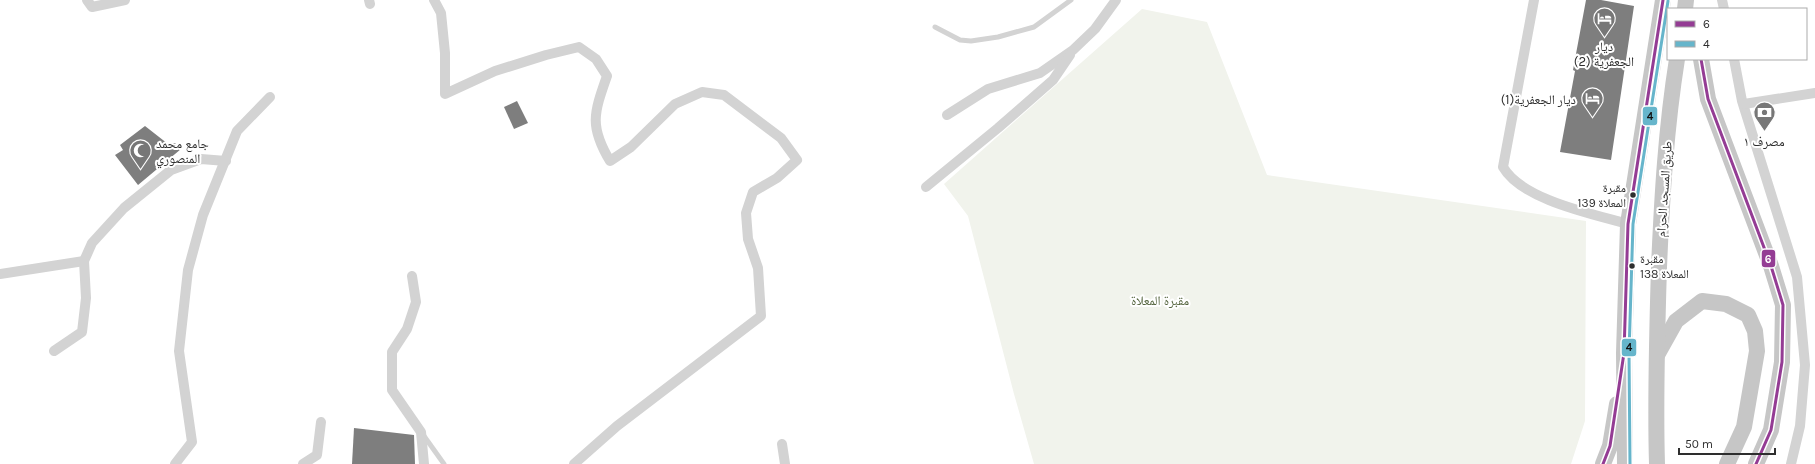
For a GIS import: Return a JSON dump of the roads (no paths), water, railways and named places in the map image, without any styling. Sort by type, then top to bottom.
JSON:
[{"type":"main road","name":"طريق المسجد الحرام","points":[[1625,464],[1624,353],[1628,224],[1663,0]]},
{"type":"main road","name":"طريق المسجد الحرام","points":[[1657,464],[1656,358],[1662,205],[1669,110],[1677,60]]},
{"type":"main road","points":[[1700,60],[1708,98],[1771,266],[1783,305],[1782,362],[1771,430],[1756,464]]},
{"type":"main road","points":[[1656,358],[1676,321],[1702,301],[1726,304],[1748,315],[1755,331],[1756,351],[1744,427],[1726,464]]},
{"type":"main road","points":[[1603,464],[1610,446],[1624,353]]},
{"type":"street","points":[[87,0],[92,6],[125,0]]},
{"type":"street","points":[[434,0],[441,12],[445,94],[495,71],[546,55],[579,47],[596,59],[606,76],[595,115],[599,142],[610,161],[631,147],[675,104],[702,92],[724,95],[781,138],[797,160],[777,178],[753,192],[746,213],[748,239],[758,268],[761,316],[617,426],[574,464]]},
{"type":"street","points":[[947,115],[988,89],[1040,73],[1073,50],[1095,29],[1116,0]]},
{"type":"street","points":[[1534,0],[1503,167],[1507,174],[1520,185],[1541,198],[1628,224]]},
{"type":"street","points":[[926,187],[998,128],[1053,80],[1073,50]]},
{"type":"street","points":[[1734,60],[1744,104],[1797,277],[1805,365],[1800,426],[1791,464]]},
{"type":"street","points":[[1744,104],[1815,93]]},
{"type":"street","points":[[175,464],[192,442],[179,351],[188,270],[203,215],[237,131],[270,98]]},
{"type":"street","points":[[54,351],[82,332],[86,298],[84,261],[92,243],[124,208],[171,170],[201,159],[226,161]]},
{"type":"street","points":[[0,274],[84,261]]},
{"type":"street","points":[[412,276],[416,302],[407,329],[392,352],[392,390],[421,432],[424,464]]},
{"type":"street","points":[[303,464],[317,455],[321,422]]},
{"type":"street","points":[[782,444],[785,464]]},
{"type":"lane","points":[[935,27],[960,40],[971,41],[998,37],[1034,26],[1071,0]]},
{"type":"lane","points":[[421,432],[444,464]]},
{"type":"place","name":"ديار الجعفرية (2)","points":[[1604,38]]},
{"type":"place","name":"ديار الجعفرية(1)","points":[[1592,118]]},
{"type":"place","name":"مصرف ١","points":[[1764,132]]},
{"type":"place","name":"جامع محمد المنصوري","points":[[141,170]]},
{"type":"place","name":"مقبرة المعلاة 139","points":[[1633,195]]},
{"type":"place","name":"مقبرة المعلاة 138","points":[[1632,266]]},
{"type":"park label","name":"مقبرة المعلاة","points":[[1160,300]]}]
